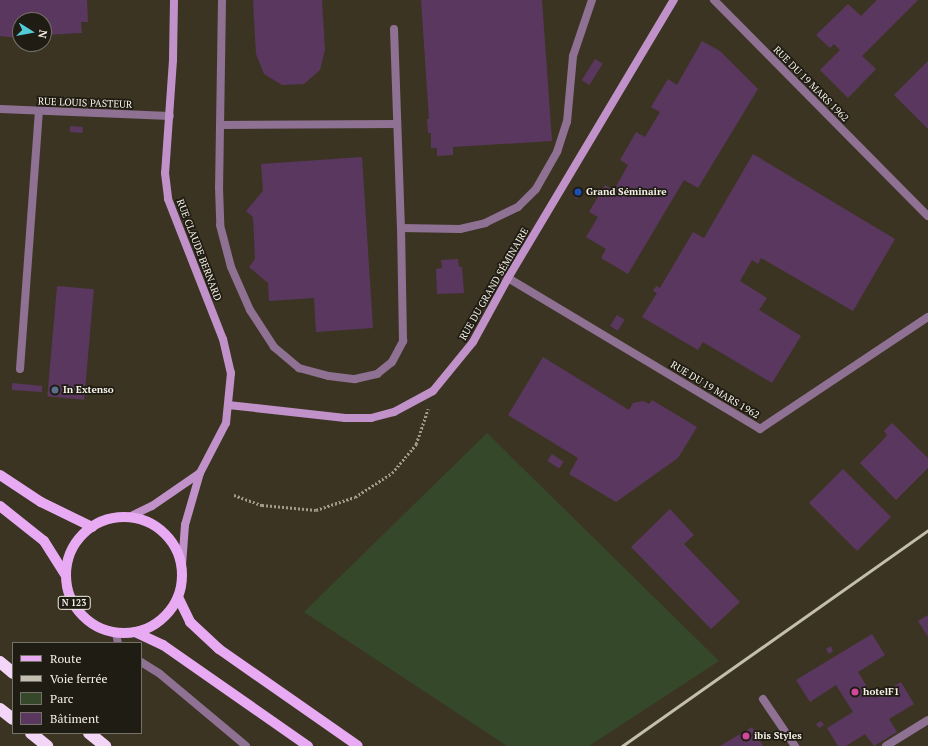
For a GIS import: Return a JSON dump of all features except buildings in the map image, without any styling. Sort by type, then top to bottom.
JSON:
[{"type":"highway","points":[[0,662],[12,672]]},
{"type":"highway","points":[[0,709],[12,718]]},
{"type":"highway","points":[[32,734],[47,746]]},
{"type":"highway","points":[[90,734],[105,746]]},
{"type":"main road","points":[[0,475],[41,502],[92,527]]},
{"type":"main road","name":"N 123","points":[[0,506],[44,541],[66,576]]},
{"type":"main road","name":"N 123","points":[[129,517],[148,522],[164,532],[176,547],[182,565],[182,585],[176,603],[164,618],[148,629],[136,632],[116,633],[93,625],[78,612],[69,595],[66,576],[69,557],[78,540],[92,527],[110,519],[129,517]]},
{"type":"main road","points":[[178,597],[190,622],[220,649],[358,746]]},
{"type":"main road","name":"N 123","points":[[136,632],[163,645],[308,746]]},
{"type":"street","name":"RUE CLAUDE BERNARD","points":[[174,0],[173,60],[165,174],[168,199],[223,339],[230,373],[226,422],[200,474],[184,525],[182,565]]},
{"type":"street","points":[[222,0],[219,187],[220,225],[231,267],[250,310],[274,347],[299,368],[329,376],[355,378],[377,374],[392,362],[403,341],[401,228],[394,29]]},
{"type":"street","points":[[401,228],[460,229],[485,223],[518,207],[536,189],[557,152],[567,122],[573,56],[592,0]]},
{"type":"street","name":"RUE DU GRAND SÉMINAIRE","points":[[228,405],[345,418],[371,418],[394,412],[433,391],[473,342],[508,278],[674,0]]},
{"type":"street","name":"RUE DU 19 MARS 1962","points":[[714,0],[928,216]]},
{"type":"street","name":"RUE LOUIS PASTEUR","points":[[0,109],[170,116]]},
{"type":"street","points":[[20,369],[39,111]]},
{"type":"street","points":[[220,125],[397,124]]},
{"type":"street","name":"RUE DU 19 MARS 1962","points":[[508,278],[760,429],[928,317]]},
{"type":"street","name":"RUE CLAUDE BERNARD","points":[[129,517],[152,506],[200,474]]},
{"type":"street","points":[[116,633],[118,642]]},
{"type":"street","points":[[142,663],[160,674],[246,746]]},
{"type":"street","points":[[763,699],[795,746]]},
{"type":"street","points":[[886,746],[928,720]]},
{"type":"path","points":[[234,495],[262,505],[316,510],[355,497],[392,473],[416,444],[433,391]]},
{"type":"green space","points":[[487,433],[719,661],[589,746],[507,746],[304,612]]},
{"type":"railway","points":[[622,746],[928,530]]},
{"type":"place","name":"Grand Séminaire","points":[[578,192]]},
{"type":"place","name":"In Extenso","points":[[55,390]]},
{"type":"place","name":"hotelF1","points":[[855,692]]},
{"type":"place","name":"ibis Styles","points":[[746,736]]}]
